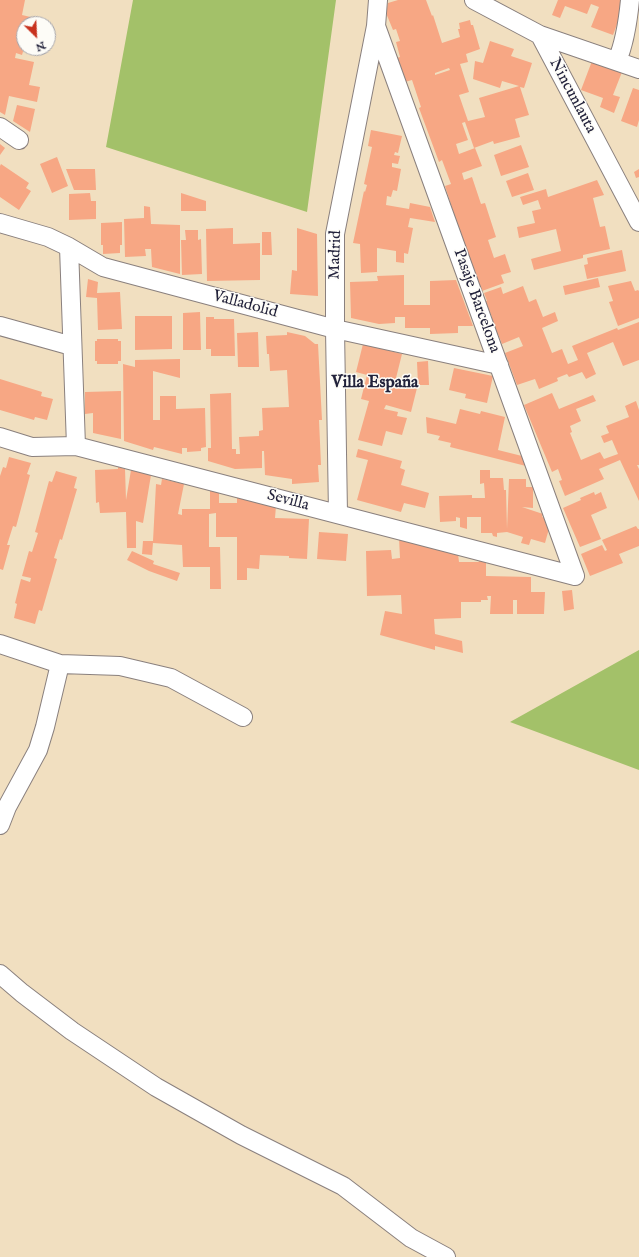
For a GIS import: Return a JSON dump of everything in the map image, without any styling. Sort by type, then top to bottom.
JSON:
[{"type":"street","name":"Madrid","points":[[338,514],[335,234],[376,26],[378,0]]},
{"type":"street","points":[[474,0],[540,35],[639,69]]},
{"type":"street","points":[[617,61],[622,50],[628,21],[630,0]]},
{"type":"street","name":"Pasaje Barcelona","points":[[376,26],[575,576]]},
{"type":"street","name":"Nincunlauta","points":[[540,35],[639,222]]},
{"type":"street","points":[[0,127],[18,140]]},
{"type":"street","name":"Valladolid","points":[[0,222],[48,237],[69,247],[103,267],[335,329],[499,365]]},
{"type":"street","points":[[69,247],[76,446]]},
{"type":"street","points":[[0,326],[72,346]]},
{"type":"street","name":"Sevilla","points":[[0,438],[32,447],[76,446],[575,576]]},
{"type":"street","points":[[0,644],[60,664],[120,666],[171,678],[243,717]]},
{"type":"street","points":[[0,825],[7,807],[38,750],[60,664]]},
{"type":"street","points":[[0,974],[22,993],[72,1031],[156,1087],[241,1135],[343,1186],[412,1238],[446,1257]]},
{"type":"green space","points":[[133,0],[336,0],[307,212],[106,147]]},
{"type":"green space","points":[[639,650],[639,770],[510,722]]},
{"type":"building","points":[[0,0],[25,0],[22,15],[26,16],[16,16],[15,58],[34,62],[29,85],[40,87],[37,102],[9,96],[5,115],[0,112]]},
{"type":"building","points":[[398,0],[426,0],[432,16],[433,15],[442,43],[460,37],[458,29],[460,29],[459,23],[470,20],[471,25],[473,25],[480,49],[466,54],[468,62],[460,64],[469,92],[459,95],[468,121],[485,117],[479,98],[519,86],[502,81],[500,88],[473,79],[475,61],[483,63],[490,41],[514,49],[511,56],[532,63],[524,88],[520,87],[529,115],[515,119],[520,137],[494,144],[493,141],[474,148],[465,122],[462,123],[468,140],[456,144],[459,154],[475,148],[482,166],[462,173],[464,180],[472,177],[481,204],[485,203],[496,237],[488,240],[494,258],[505,254],[511,272],[501,275],[504,283],[482,291],[462,239],[445,186],[451,184],[442,160],[439,162],[419,108],[421,107],[412,80],[405,82],[397,58],[400,57],[396,42],[400,41],[396,29],[393,30],[386,13],[388,3]],"holes":[[[449,68],[450,70],[435,75],[435,73]]]},
{"type":"building","points":[[558,0],[623,1],[619,10],[622,11],[613,35],[591,27],[599,7],[591,4],[587,14],[565,6],[560,18],[552,15]]},
{"type":"building","points":[[592,61],[622,72],[613,95],[620,97],[614,113],[600,107],[603,98],[581,90]]},
{"type":"building","points":[[633,88],[639,90],[639,120],[637,127],[621,121]]},
{"type":"building","points":[[17,105],[35,109],[30,132],[13,121]]},
{"type":"building","points":[[371,130],[402,136],[398,153],[395,152],[394,155],[400,156],[398,164],[392,163],[392,167],[401,169],[397,191],[393,190],[391,197],[387,196],[386,205],[409,209],[410,203],[430,207],[435,222],[410,218],[408,227],[413,228],[408,254],[404,253],[404,263],[396,262],[396,251],[377,248],[377,272],[361,273],[360,244],[353,243],[364,191],[365,192],[367,185],[364,184],[372,147],[368,146]]},
{"type":"building","points":[[0,144],[5,148],[0,155]]},
{"type":"building","points":[[521,145],[529,167],[501,176],[494,155]]},
{"type":"building","points":[[57,157],[68,186],[52,193],[40,164]]},
{"type":"building","points":[[1,164],[29,183],[26,188],[31,191],[19,210],[0,197]]},
{"type":"building","points":[[66,169],[95,169],[96,190],[74,190]]},
{"type":"building","points":[[639,169],[639,177],[636,178],[634,172]]},
{"type":"building","points":[[528,173],[534,190],[512,197],[506,181]]},
{"type":"building","points":[[597,180],[604,195],[593,198],[600,227],[605,226],[610,249],[583,255],[583,258],[534,270],[531,259],[561,251],[556,229],[519,238],[517,227],[535,223],[532,211],[541,209],[538,200],[523,205],[520,197],[546,189],[548,197]]},
{"type":"building","points":[[90,193],[91,201],[96,201],[96,219],[69,220],[69,194]]},
{"type":"building","points":[[181,193],[206,201],[206,211],[181,211]]},
{"type":"building","points":[[144,206],[150,207],[151,224],[180,225],[180,274],[152,267],[151,249],[145,249],[146,256],[125,257],[124,219],[144,218]]},
{"type":"building","points":[[122,222],[122,245],[120,245],[120,253],[103,254],[103,245],[101,245],[101,223]]},
{"type":"building","points":[[233,228],[233,244],[260,243],[260,280],[207,281],[206,229]]},
{"type":"building","points":[[297,228],[317,234],[318,296],[290,294],[292,270],[297,271]]},
{"type":"building","points":[[185,230],[198,230],[198,240],[201,239],[202,274],[182,275],[181,240],[186,240]]},
{"type":"building","points":[[262,232],[271,232],[272,255],[262,255]]},
{"type":"building","points":[[622,250],[626,271],[587,279],[584,265],[588,264],[587,258]]},
{"type":"building","points":[[404,275],[404,305],[430,305],[430,281],[456,280],[473,326],[458,326],[458,333],[430,334],[430,328],[405,328],[405,317],[395,317],[395,323],[379,324],[351,318],[350,282],[378,281],[377,276]]},
{"type":"building","points":[[598,278],[600,287],[565,295],[563,286]]},
{"type":"building","points":[[88,279],[98,282],[97,293],[120,292],[122,329],[98,330],[97,298],[86,297]]},
{"type":"building","points":[[631,281],[635,291],[639,291],[639,318],[618,326],[609,302],[613,301],[608,286]]},
{"type":"building","points":[[523,286],[529,302],[536,299],[543,317],[555,312],[558,321],[542,328],[552,353],[562,349],[568,364],[578,360],[572,346],[617,328],[618,330],[639,322],[639,360],[623,366],[613,342],[587,353],[596,374],[586,379],[582,372],[569,377],[567,374],[557,378],[558,381],[539,389],[535,379],[517,385],[505,353],[523,346],[519,337],[502,344],[498,334],[495,336],[488,319],[492,317],[485,301],[487,301],[484,293],[501,287],[503,294]]},
{"type":"building","points":[[200,312],[201,350],[183,350],[183,313]]},
{"type":"building","points":[[135,316],[172,316],[172,349],[135,350]]},
{"type":"building","points":[[206,317],[214,317],[214,319],[234,319],[235,356],[211,356],[211,349],[206,349]]},
{"type":"building","points":[[258,332],[259,367],[238,367],[237,333]]},
{"type":"building","points":[[287,332],[305,336],[315,344],[318,344],[322,420],[319,420],[321,465],[318,465],[319,482],[292,484],[292,479],[265,475],[264,451],[262,451],[262,468],[235,469],[208,461],[208,448],[211,448],[210,394],[231,393],[232,449],[236,449],[236,454],[240,454],[239,437],[259,436],[259,431],[263,430],[262,408],[289,407],[287,370],[270,371],[266,336],[287,335]]},
{"type":"building","points":[[97,339],[118,339],[118,341],[121,341],[121,361],[118,361],[118,364],[97,364],[97,361],[95,361],[95,341],[97,341]]},
{"type":"building","points":[[363,344],[402,354],[395,382],[417,388],[411,412],[386,405],[384,409],[398,412],[397,416],[407,418],[402,435],[386,431],[382,446],[358,440],[369,401],[361,399],[367,375],[356,372]]},
{"type":"building","points":[[180,359],[180,378],[153,371],[153,420],[160,420],[160,396],[176,396],[176,409],[205,408],[206,447],[201,448],[201,451],[187,452],[187,448],[182,448],[182,454],[154,447],[153,450],[124,441],[123,364],[135,367],[135,360]]},
{"type":"building","points":[[428,361],[429,385],[418,385],[417,362]]},
{"type":"building","points":[[454,368],[493,376],[487,403],[465,398],[466,394],[449,390]]},
{"type":"building","points":[[0,379],[42,392],[41,396],[53,399],[47,420],[35,417],[34,420],[0,410]]},
{"type":"building","points":[[121,391],[121,439],[93,433],[93,413],[85,414],[85,392]]},
{"type":"building","points":[[552,393],[559,409],[593,395],[596,401],[576,409],[581,421],[570,426],[572,432],[570,433],[581,460],[600,452],[604,459],[618,454],[612,440],[604,443],[601,436],[609,433],[606,426],[629,417],[625,406],[636,401],[639,410],[639,465],[637,465],[639,469],[639,501],[620,460],[599,469],[604,479],[565,496],[559,481],[562,480],[558,469],[552,472],[524,405]]},
{"type":"building","points":[[460,409],[480,414],[481,411],[505,417],[498,450],[522,456],[526,466],[450,447],[451,443],[438,440],[440,436],[427,433],[426,417],[456,424]]},
{"type":"building","points":[[358,449],[402,461],[400,468],[405,470],[401,485],[429,493],[425,508],[404,503],[401,512],[357,500],[368,460],[356,457]]},
{"type":"building","points":[[9,457],[31,463],[27,474],[30,475],[16,527],[13,526],[7,545],[10,545],[3,570],[0,569],[0,476],[3,467],[6,468]]},
{"type":"building","points":[[118,467],[125,469],[126,500],[131,470],[151,475],[143,523],[136,521],[136,548],[127,548],[126,512],[100,513],[99,502],[96,503],[95,470],[118,469]]},
{"type":"building","points":[[480,470],[490,470],[490,478],[503,478],[504,490],[506,490],[507,529],[509,479],[526,479],[526,487],[533,487],[533,508],[522,507],[543,514],[542,517],[546,518],[545,523],[550,525],[545,543],[531,539],[529,545],[521,543],[523,537],[507,532],[497,533],[497,537],[493,536],[492,533],[481,533],[481,517],[467,517],[467,529],[460,527],[460,518],[456,517],[456,521],[440,522],[439,496],[472,495],[472,498],[485,498],[484,483],[480,484]]},
{"type":"building","points":[[56,471],[77,477],[74,488],[77,489],[62,540],[60,539],[54,558],[57,559],[42,611],[39,610],[35,624],[14,618],[17,604],[15,603],[21,579],[30,582],[31,578],[22,576],[29,551],[32,552],[38,533],[35,532],[49,481],[52,482]]},
{"type":"building","points":[[162,479],[184,484],[178,514],[182,515],[182,509],[210,509],[210,490],[219,493],[219,503],[237,503],[237,497],[276,506],[275,518],[309,519],[307,559],[289,558],[289,556],[260,555],[259,569],[247,568],[247,580],[237,580],[237,537],[216,537],[216,513],[209,514],[209,547],[220,547],[221,589],[210,589],[210,567],[183,567],[182,545],[153,543],[152,555],[142,554],[143,541],[153,541],[156,484],[161,485]]},
{"type":"building","points":[[594,492],[595,495],[601,492],[607,508],[591,515],[601,539],[580,547],[563,508]]},
{"type":"building","points":[[636,526],[639,529],[639,546],[619,554],[623,563],[590,576],[581,554],[602,545],[605,551],[607,550],[602,540]]},
{"type":"building","points":[[319,532],[348,534],[346,561],[317,559]]},
{"type":"building","points":[[399,538],[458,554],[459,562],[479,562],[478,559],[486,561],[486,576],[531,577],[531,592],[545,592],[544,614],[517,614],[517,600],[513,600],[513,614],[490,614],[491,596],[487,596],[488,600],[481,600],[481,602],[461,602],[461,618],[434,619],[435,634],[462,641],[463,653],[435,646],[435,650],[380,635],[385,611],[402,614],[401,595],[367,596],[366,551],[391,550],[392,559],[400,558]]},
{"type":"building","points":[[132,551],[154,561],[153,564],[180,573],[177,581],[149,571],[127,560]]},
{"type":"building","points":[[572,590],[574,609],[564,611],[562,591]]},
{"type":"district","name":"Villa España","points":[[375,384]]}]
